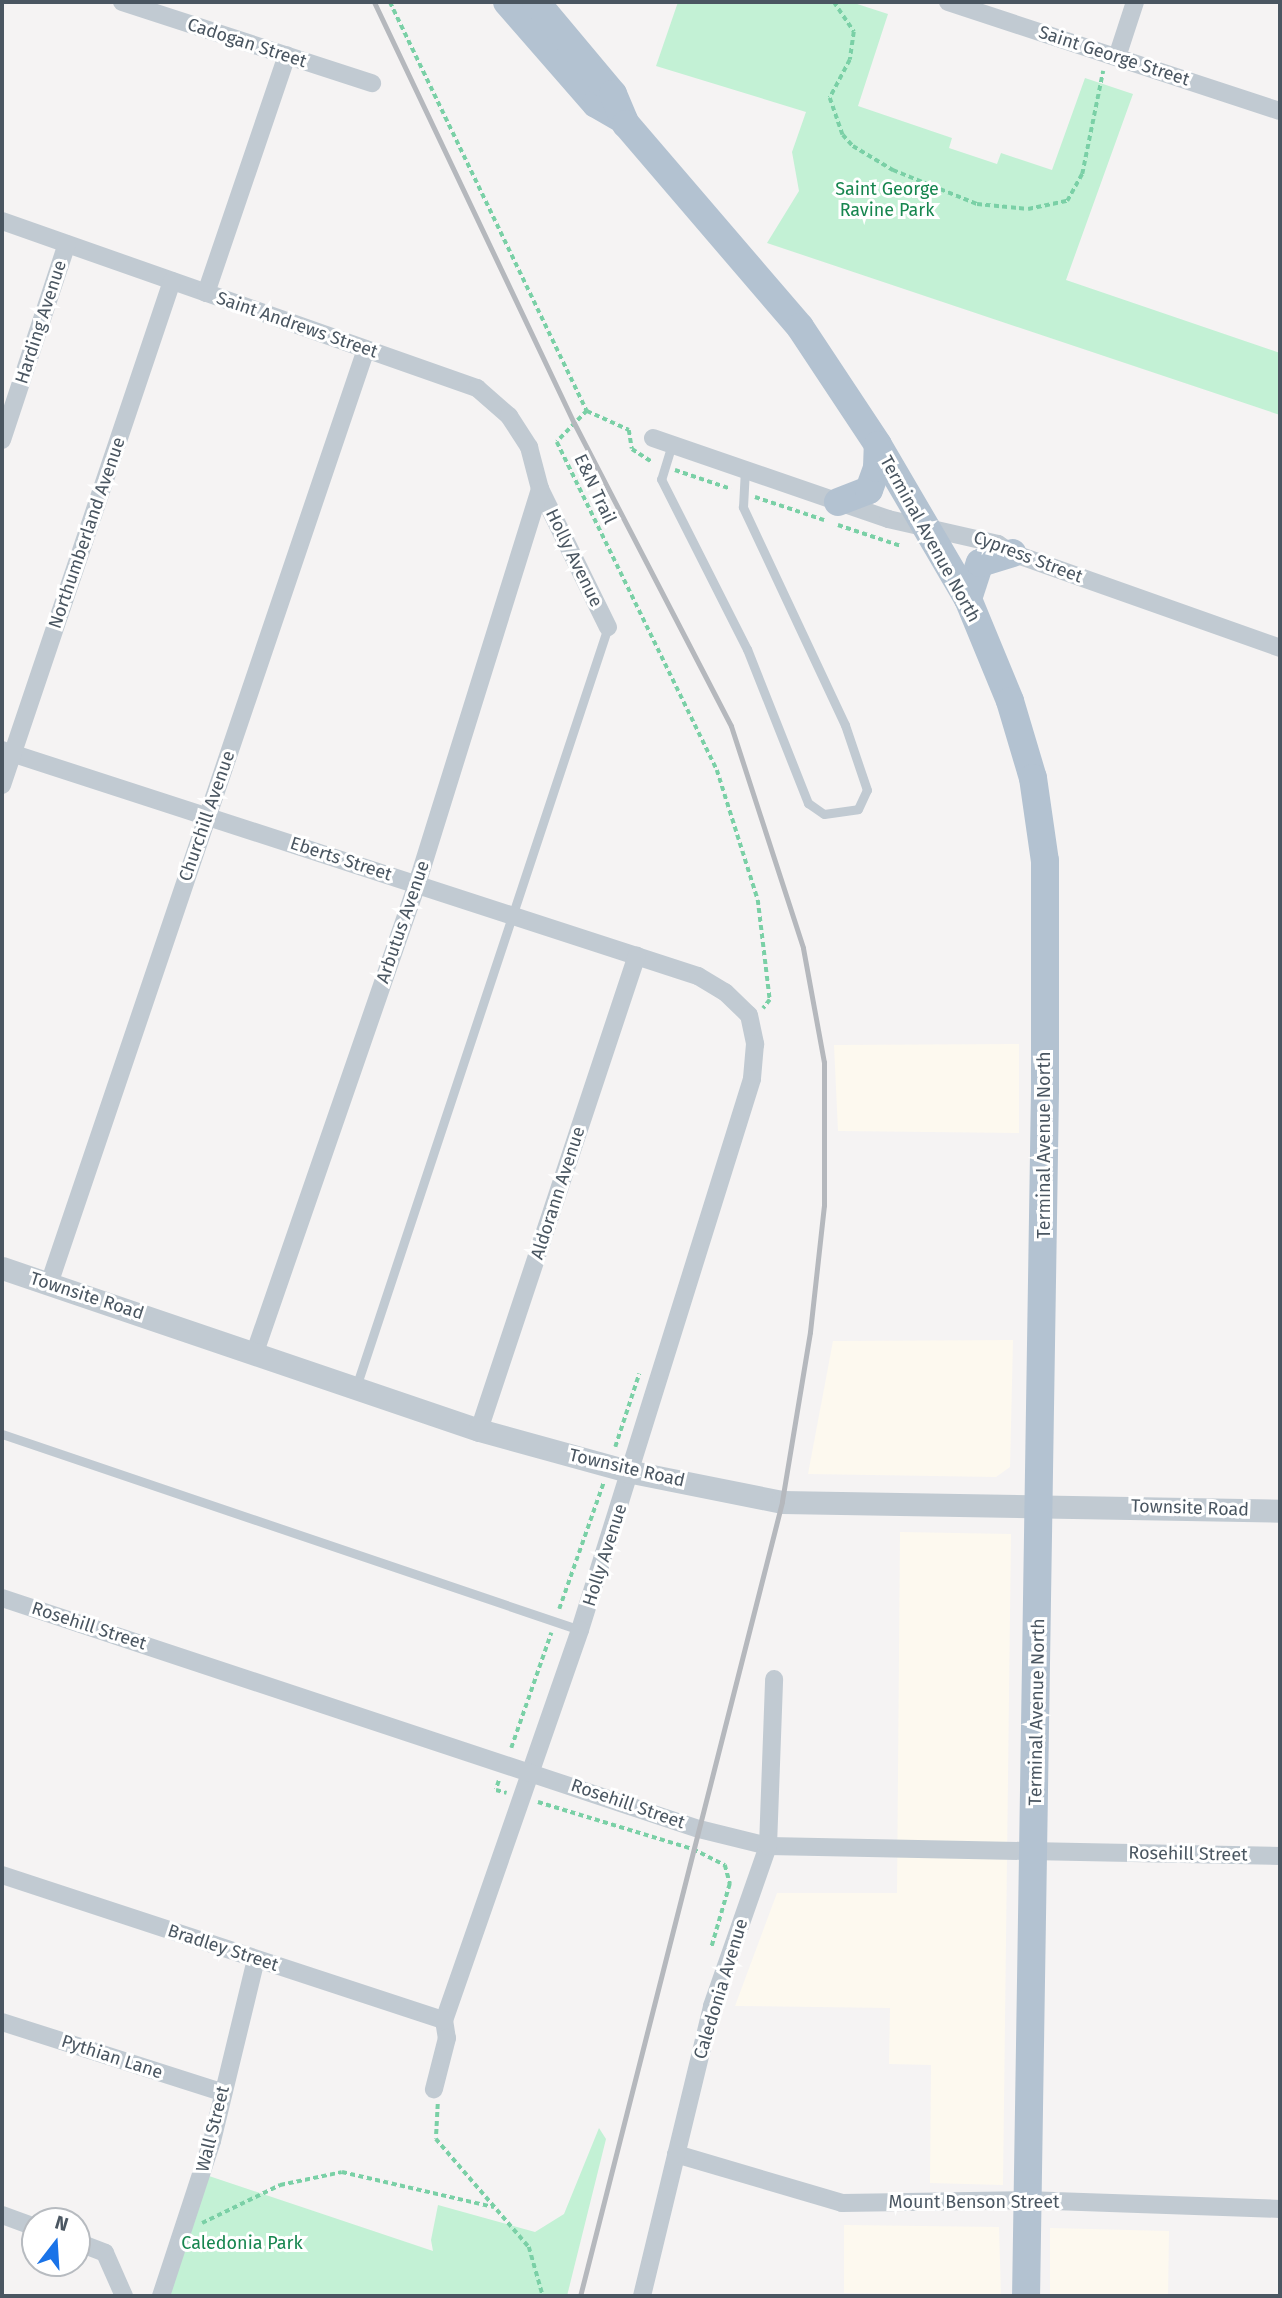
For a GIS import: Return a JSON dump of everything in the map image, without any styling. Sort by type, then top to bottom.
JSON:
[{"type":"main road","name":"Terminal Avenue North","points":[[507,2],[596,104],[624,120]]},
{"type":"main road","name":"Terminal Avenue North","points":[[536,2],[613,94],[624,120],[800,327],[878,445],[968,599],[1010,701],[1033,778],[1045,861],[1040,1504],[1025,2200],[1026,2296]]},
{"type":"main road","points":[[838,502],[869,490],[877,468],[878,445]]},
{"type":"main road","points":[[968,599],[980,563],[1012,553]]},
{"type":"street","name":"Cadogan Street","points":[[122,2],[372,83]]},
{"type":"street","name":"Saint George Street","points":[[948,2],[1280,111]]},
{"type":"street","points":[[1112,55],[1135,2]]},
{"type":"street","points":[[206,293],[286,55]]},
{"type":"street","name":"Saint Andrews Street","points":[[2,221],[477,388],[509,416],[529,447],[540,489]]},
{"type":"street","name":"Harding Avenue","points":[[2,440],[67,244]]},
{"type":"street","name":"Northumberland Avenue","points":[[2,785],[7,751],[172,281]]},
{"type":"street","name":"Churchill Avenue","points":[[49,1284],[366,349]]},
{"type":"street","name":"Cypress Street","points":[[653,438],[838,502],[998,544],[1012,553],[1280,648]]},
{"type":"street","name":"Holly Avenue","points":[[540,489],[608,627]]},
{"type":"street","name":"Arbutus Avenue","points":[[255,1352],[417,884],[540,489]]},
{"type":"street","name":"Eberts Street","points":[[7,751],[698,976],[755,1013]]},
{"type":"street","name":"Aldorann Avenue","points":[[479,1430],[637,956]]},
{"type":"street","name":"Holly Avenue","points":[[434,2089],[447,2038],[444,2020],[632,1472],[752,1079],[755,1013]]},
{"type":"street","name":"Townsite Road","points":[[2,1268],[479,1430],[632,1472],[782,1502],[1040,1504],[1280,1511]]},
{"type":"street","name":"Rosehill Street","points":[[2,1598],[506,1762],[699,1829],[768,1846],[1280,1856]]},
{"type":"street","name":"Caledonia Avenue","points":[[642,2296],[712,2006],[768,1846],[774,1679]]},
{"type":"street","name":"Bradley Street","points":[[2,1875],[444,2020]]},
{"type":"street","name":"Wall Street","points":[[161,2296],[186,2229],[256,1959]]},
{"type":"street","name":"Pythian Lane","points":[[2,2022],[222,2092]]},
{"type":"street","name":"Mount Benson Street","points":[[676,2154],[842,2203],[1025,2200],[1280,2209]]},
{"type":"street","points":[[2,2215],[21,2222]]},
{"type":"street","points":[[91,2248],[105,2253],[124,2296]]},
{"type":"lane","points":[[672,444],[661,479],[747,649],[808,803],[824,814],[858,809],[867,790],[840,714],[743,507],[745,470]]},
{"type":"lane","points":[[356,1387],[608,627]]},
{"type":"lane","points":[[2,1434],[580,1630]]},
{"type":"path","name":"E&N Trail","points":[[390,2],[587,411],[557,442],[717,770],[758,900],[770,1000],[755,1013]]},
{"type":"path","points":[[834,2],[854,32],[850,60],[830,98],[843,135],[853,146],[892,170],[977,204],[1054,207],[1077,191],[1112,55]]},
{"type":"path","points":[[643,1362],[496,1790],[693,1849],[725,1865],[730,1884],[709,1957]]},
{"type":"path","points":[[434,2089],[439,2100],[436,2139],[529,2247],[543,2296]]},
{"type":"path","points":[[186,2229],[280,2185],[342,2172],[494,2207]]},
{"type":"shaded area","points":[[1019,1044],[1019,1133],[838,1131],[834,1045]]},
{"type":"shaded area","points":[[1013,1340],[1010,1467],[996,1477],[808,1474],[833,1341]]},
{"type":"shaded area","points":[[900,1532],[1011,1534],[1003,2185],[930,2183],[931,2065],[889,2064],[890,2008],[735,2006],[777,1893],[897,1893]]},
{"type":"shaded area","points":[[844,2225],[999,2227],[1001,2296],[844,2293]]},
{"type":"shaded area","points":[[1050,2228],[1169,2231],[1168,2296],[1050,2296]]},
{"type":"green space","name":"Saint George Ravine Park","points":[[678,2],[851,2],[888,14],[858,106],[952,138],[949,148],[997,164],[1001,153],[1052,170],[1085,78],[1133,94],[1066,280],[1280,353],[1280,415],[767,243],[799,191],[792,152],[806,112],[656,66]]},
{"type":"green space","name":"Caledonia Park","points":[[599,2128],[606,2139],[567,2296],[169,2296],[209,2176],[433,2251],[431,2240],[438,2205],[535,2232],[564,2214]]},
{"type":"railway","points":[[374,2],[574,423],[731,726],[803,948],[824,1062],[824,1205],[810,1332],[782,1502],[580,2296]]}]
